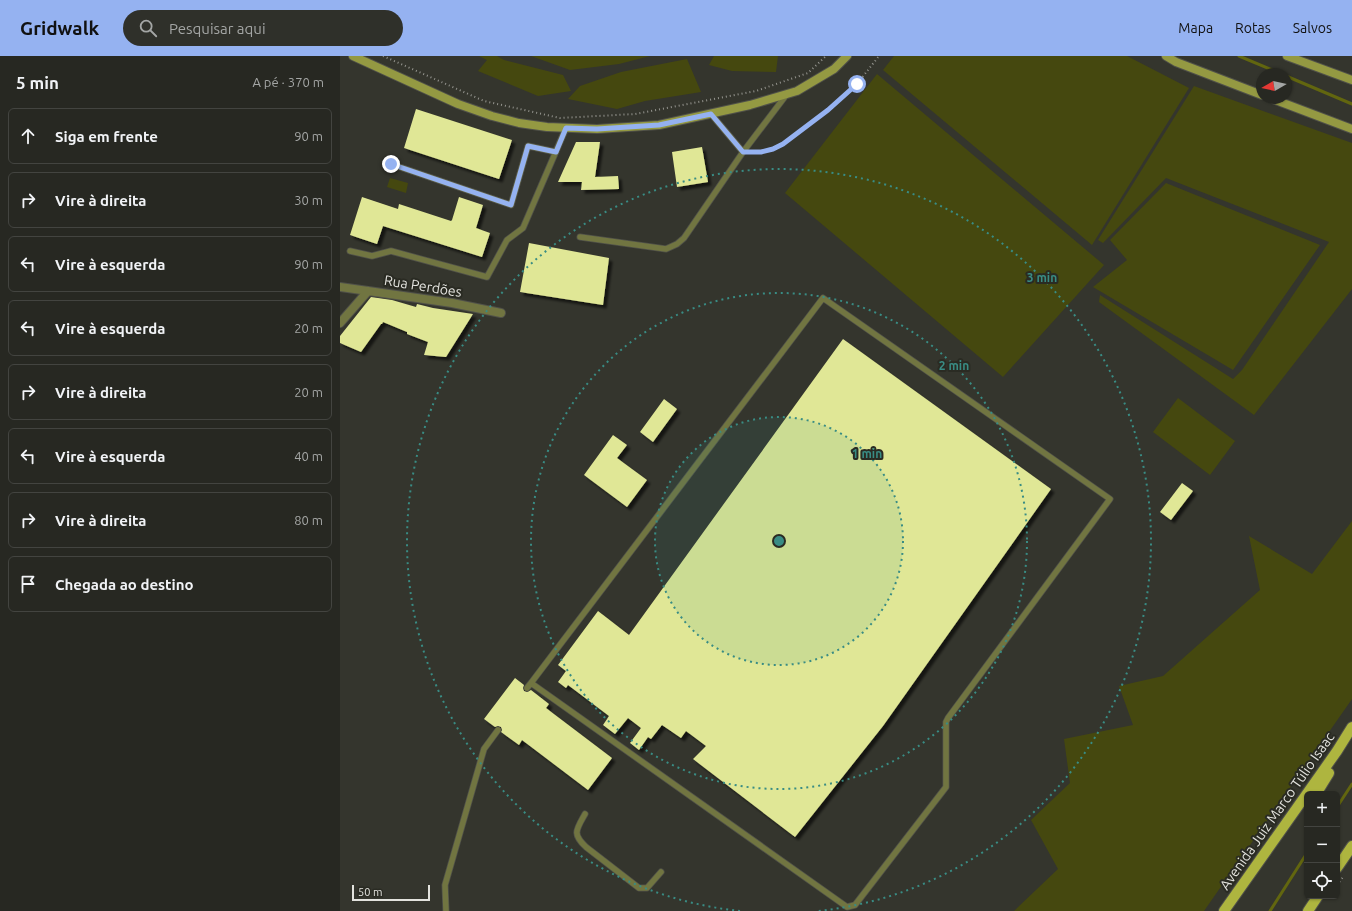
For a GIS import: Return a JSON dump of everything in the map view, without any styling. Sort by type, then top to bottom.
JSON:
[{"type":"main road","points":[[353,56],[458,104],[492,116],[519,123],[547,127],[597,129],[659,125],[750,105],[788,94],[797,91],[834,70],[847,56]]},
{"type":"main road","points":[[1166,56],[1176,62],[1256,93]]},
{"type":"main road","points":[[1287,56],[1352,80]]},
{"type":"main road","points":[[1286,104],[1352,129]]},
{"type":"main road","name":"Avenida Juiz Marco Túlio Isaac","points":[[1224,911],[1337,751],[1352,727]]},
{"type":"main road","points":[[1318,791],[1352,738]]},
{"type":"main road","points":[[1285,824],[1304,807]]},
{"type":"main road","points":[[1340,864],[1352,846]]},
{"type":"main road","points":[[1308,911],[1316,899]]},
{"type":"street","name":"Rua Perdões","points":[[340,287],[452,303],[501,313]]},
{"type":"street","points":[[340,323],[368,291]]},
{"type":"lane","points":[[580,238],[666,249],[677,244],[684,238],[743,152],[788,94]]},
{"type":"lane","points":[[711,114],[743,152]]},
{"type":"lane","points":[[350,251],[372,256],[391,251],[487,277],[507,240],[523,228],[566,128]]},
{"type":"lane","points":[[391,164],[511,205],[528,146],[556,152]]},
{"type":"lane","points":[[824,298],[1110,499],[948,718],[946,722],[946,787],[855,905],[847,907],[529,686],[824,298]]},
{"type":"lane","points":[[446,911],[445,885],[484,749],[498,730]]},
{"type":"lane","points":[[585,814],[578,827],[577,835],[579,840],[592,852],[639,888],[647,888],[661,872]]},
{"type":"path","points":[[383,56],[484,102],[560,118],[635,114],[756,91],[808,73],[826,56]]},
{"type":"path","points":[[743,152],[761,152],[773,149],[783,144],[828,110],[857,84],[880,56]]},
{"type":"shaded area","points":[[479,56],[497,56],[504,60],[563,75],[571,91],[538,96],[478,71],[487,60]]},
{"type":"shaded area","points":[[531,56],[650,56],[619,64],[570,70]]},
{"type":"shaded area","points":[[714,56],[778,56],[776,72],[732,71],[709,65]]},
{"type":"shaded area","points":[[894,56],[1127,56],[1189,88],[1092,245],[883,70]]},
{"type":"shaded area","points":[[687,59],[701,92],[645,101],[617,109],[568,99],[580,86],[621,72]]},
{"type":"shaded area","points":[[877,74],[1104,265],[1003,377],[785,193]]},
{"type":"shaded area","points":[[1194,86],[1352,143],[1352,289],[1254,415],[1099,302],[1100,295],[1233,379],[1242,370],[1329,242],[1166,178],[1103,243],[1098,240]]},
{"type":"shaded area","points":[[390,178],[408,183],[406,193],[387,187]]},
{"type":"shaded area","points":[[1166,183],[1320,245],[1233,370],[1093,287],[1127,260],[1110,240]]},
{"type":"shaded area","points":[[1178,398],[1235,441],[1210,475],[1153,432]]},
{"type":"shaded area","points":[[1352,521],[1352,699],[1204,911],[1014,911],[1058,869],[1031,820],[1070,783],[1064,739],[1133,725],[1119,686],[1163,676],[1260,590],[1249,536],[1312,574]]},
{"type":"building","points":[[416,109],[512,140],[499,179],[404,148]]},
{"type":"building","points":[[576,142],[600,142],[595,177],[618,176],[619,189],[581,190],[582,182],[558,182]]},
{"type":"building","points":[[702,147],[708,182],[677,187],[672,152]]},
{"type":"building","points":[[362,197],[398,209],[399,204],[451,221],[459,197],[483,205],[476,228],[490,233],[482,257],[383,226],[377,244],[350,235]]},
{"type":"building","points":[[529,243],[609,258],[603,305],[520,292]]},
{"type":"building","points":[[371,297],[392,300],[416,307],[417,304],[473,314],[446,357],[424,355],[428,342],[407,334],[407,332],[383,322],[361,352],[340,343],[340,336]]},
{"type":"building","points":[[843,339],[1051,489],[883,726],[795,837],[693,759],[706,746],[686,731],[681,738],[662,725],[651,739],[648,737],[639,750],[630,743],[641,728],[628,718],[615,734],[603,725],[609,716],[568,685],[566,688],[558,682],[566,671],[558,665],[598,611],[629,635]]},
{"type":"building","points":[[664,399],[677,409],[653,442],[640,432]]},
{"type":"building","points":[[613,435],[627,445],[617,458],[647,480],[627,507],[584,475]]},
{"type":"building","points":[[1182,483],[1193,491],[1171,520],[1160,512]]},
{"type":"building","points":[[515,678],[524,685],[524,691],[527,692],[531,690],[549,704],[546,708],[612,758],[588,790],[522,740],[519,745],[501,732],[501,727],[495,727],[484,719]]},
{"type":"waterway","points":[[1239,56],[1268,68]]},
{"type":"waterway","points":[[1292,79],[1352,104]]},
{"type":"waterway","points":[[1340,802],[1352,784]]},
{"type":"waterway","points":[[1270,911],[1304,858]]},
{"type":"route","points":[[391,164],[511,205],[528,146],[556,152],[566,128],[597,129],[659,125],[711,114],[743,152],[761,152],[773,149],[783,144],[828,110],[857,84]]}]
